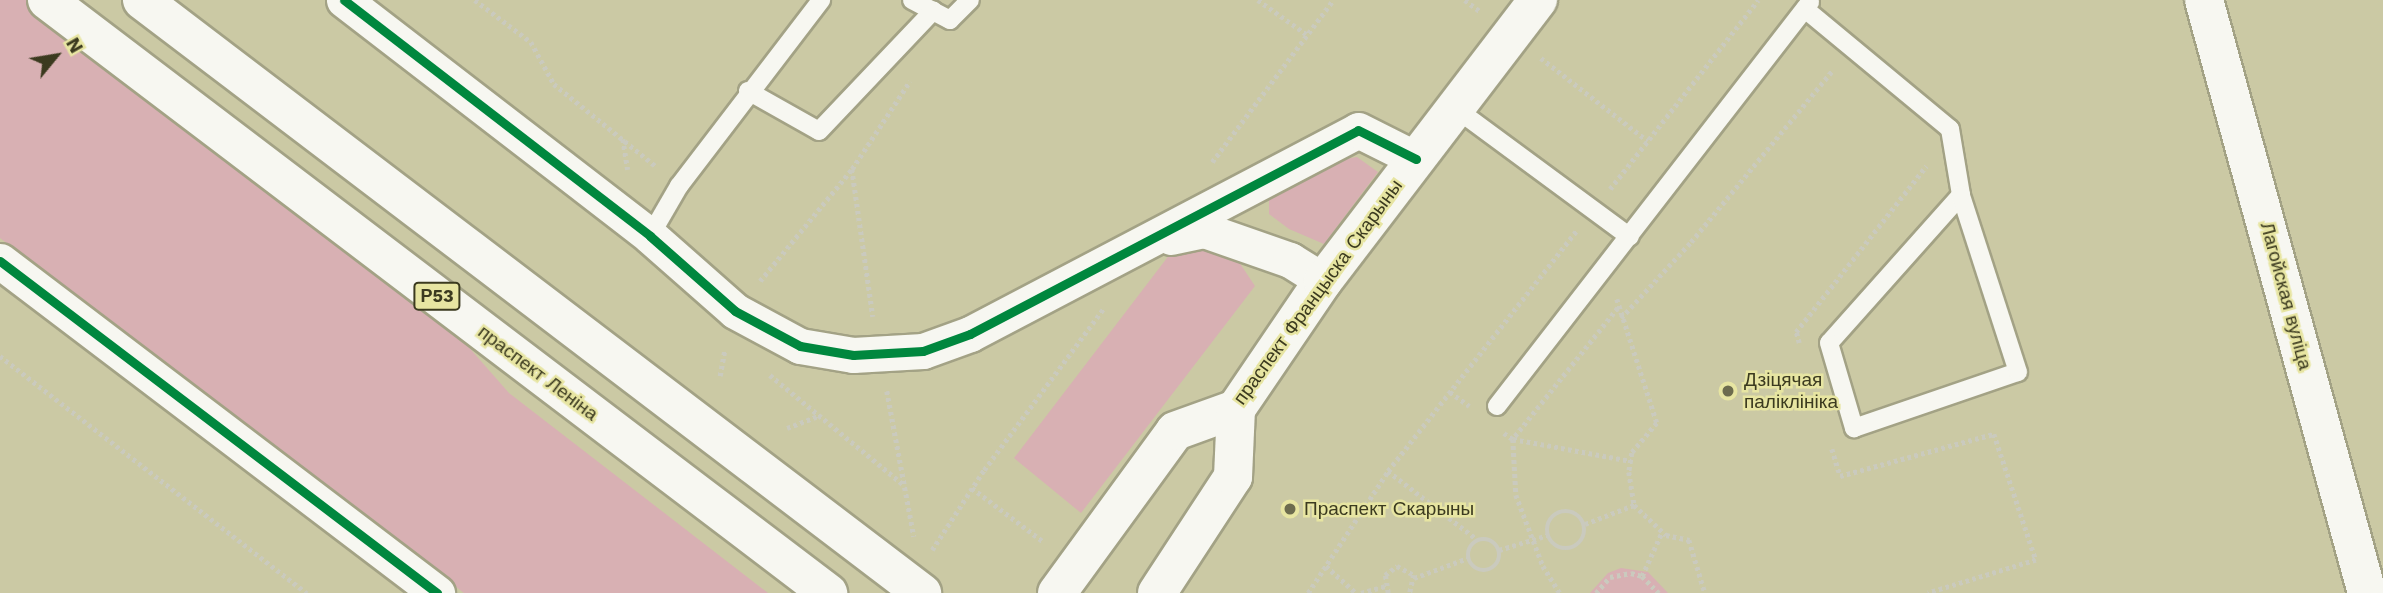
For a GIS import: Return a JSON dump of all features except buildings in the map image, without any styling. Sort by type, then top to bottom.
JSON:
[{"type":"main road","name":"праспект Леніна","points":[[47,0],[828,593]]},
{"type":"main road","points":[[142,0],[924,575]]},
{"type":"main road","name":"праспект Францыска Скарыны","points":[[1068,580],[1175,431],[1236,409],[1323,281],[1538,0]]},
{"type":"main road","name":"Лагойская вуліца","points":[[2204,0],[2367,593]]},
{"type":"main road","points":[[1157,593],[1233,477],[1236,409]]},
{"type":"street","points":[[344,0],[650,236],[731,326],[800,346],[879,356],[923,351],[970,334],[1154,240],[1358,130],[1416,159]]},
{"type":"street","points":[[1154,240],[1204,229],[1290,260],[1323,281]]},
{"type":"street","points":[[0,261],[437,593]]},
{"type":"lane","points":[[650,236],[679,186],[748,91],[821,0]]},
{"type":"lane","points":[[912,0],[950,20],[970,0]]},
{"type":"lane","points":[[1497,406],[1808,5],[1950,129],[1961,195],[2018,372],[1854,428],[1829,343],[1961,195]]},
{"type":"lane","points":[[748,91],[819,131],[933,11]]},
{"type":"lane","points":[[1455,108],[1630,237]]},
{"type":"path","points":[[475,0],[531,42],[554,84],[679,186]]},
{"type":"path","points":[[1258,0],[1306,34]]},
{"type":"path","points":[[1210,164],[1334,0]]},
{"type":"path","points":[[1465,0],[1648,141]]},
{"type":"path","points":[[1308,593],[1388,471],[1758,0]]},
{"type":"path","points":[[720,376],[731,326],[852,169],[916,72]]},
{"type":"path","points":[[1573,235],[1612,260],[1618,307],[1657,423],[1644,436],[1631,461],[1634,505],[1662,532],[1689,540],[1704,593]]},
{"type":"path","points":[[924,575],[972,488],[1111,299]]},
{"type":"path","points":[[1560,593],[1532,540],[1516,495],[1513,439],[1618,307]]},
{"type":"path","points":[[0,356],[307,593]]},
{"type":"path","points":[[1450,392],[1471,408]]},
{"type":"path","points":[[787,428],[819,416]]},
{"type":"path","points":[[1492,424],[1513,439],[1631,461]]},
{"type":"path","points":[[1388,471],[1478,540],[1488,540],[1499,550]]},
{"type":"path","points":[[972,488],[1068,580]]},
{"type":"path","points":[[1585,524],[1634,505]]},
{"type":"path","points":[[1563,511],[1576,512],[1585,524],[1583,539],[1574,547],[1556,545],[1548,535],[1548,522],[1563,511]]},
{"type":"path","points":[[1642,576],[1662,532]]},
{"type":"path","points":[[1499,550],[1548,535]]},
{"type":"path","points":[[1478,540],[1470,548],[1468,558],[1474,568],[1488,570],[1496,564],[1499,550]]},
{"type":"path","points":[[1415,578],[1468,558]]},
{"type":"path","points":[[1325,566],[1359,593],[1385,586]]},
{"type":"path","points":[[1388,593],[1385,575],[1397,566],[1407,567],[1415,578]]},
{"type":"path","points":[[1596,593],[1610,577],[1631,573],[1642,576],[1659,593]]},
{"type":"path","points":[[1410,593],[1415,578]]},
{"type":"shaded area","points":[[0,0],[37,0],[414,285],[509,393],[768,593],[464,593],[0,238]]},
{"type":"shaded area","points":[[1357,157],[1378,172],[1324,244],[1289,229],[1269,214],[1269,195],[1335,161]]},
{"type":"shaded area","points":[[1194,244],[1235,256],[1255,286],[1081,513],[1014,458],[1170,254]]},
{"type":"shaded area","points":[[1621,568],[1648,572],[1668,593],[1590,593],[1608,573]]},
{"type":"cycle path","points":[[344,0],[650,236],[735,311],[800,346],[853,355],[923,351],[970,334],[1358,130],[1416,159]]},
{"type":"cycle path","points":[[0,261],[437,593]]},
{"type":"place","name":"Дзіцячая паліклініка","points":[[1728,391]]},
{"type":"place","name":"Праспект Скарыны","points":[[1290,509]]}]
